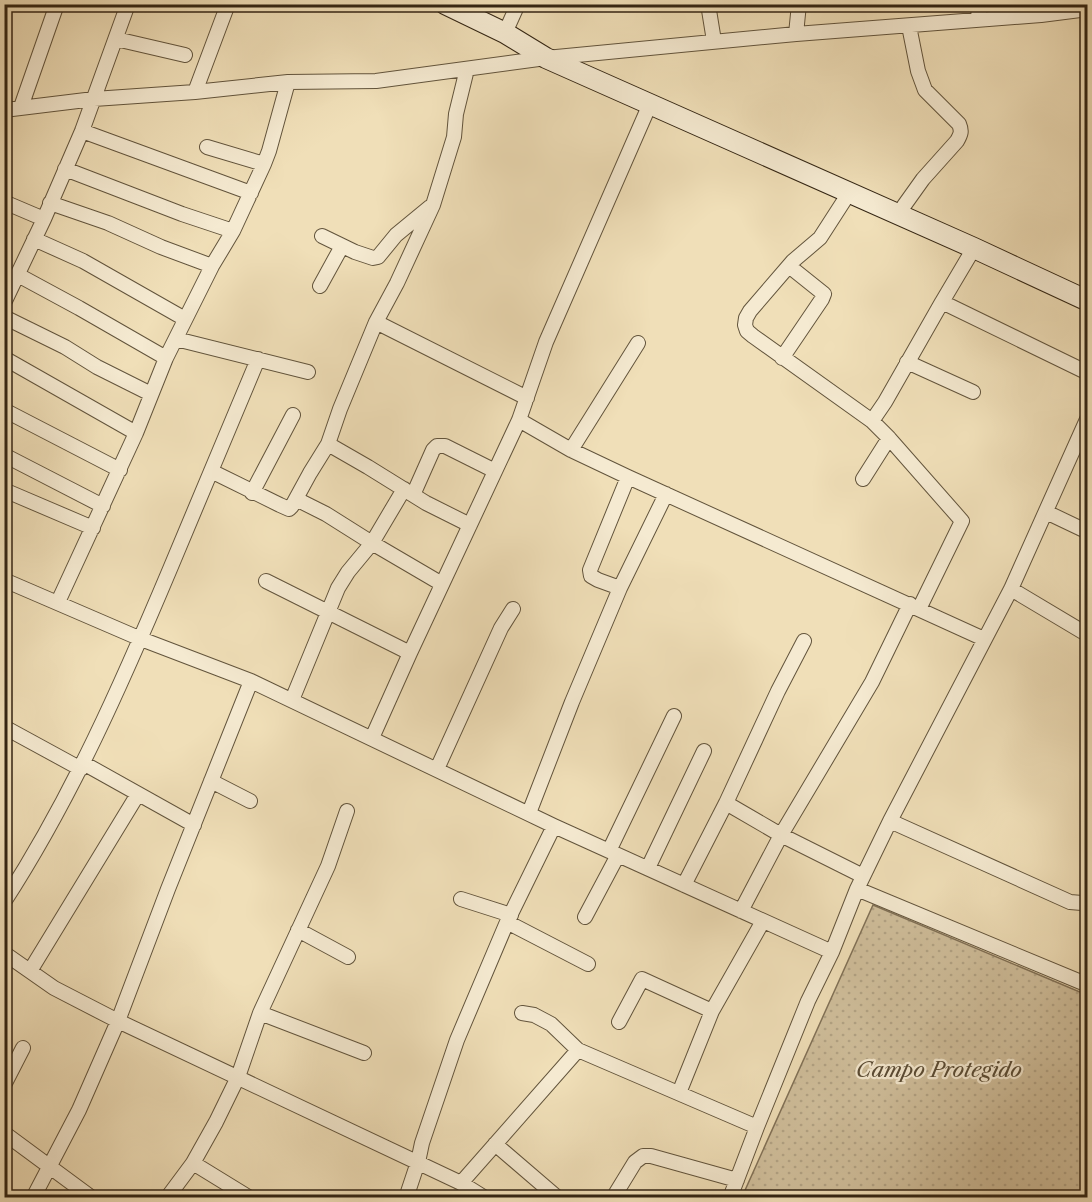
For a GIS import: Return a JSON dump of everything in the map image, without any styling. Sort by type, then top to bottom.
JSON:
[{"type":"street","points":[[21,107],[57,4]]},
{"type":"street","points":[[4,303],[82,131],[128,4]]},
{"type":"street","points":[[195,92],[228,4]]},
{"type":"street","points":[[445,4],[505,33],[546,58],[1088,300]]},
{"type":"street","points":[[505,33],[518,4]]},
{"type":"street","points":[[708,4],[714,41]]},
{"type":"street","points":[[796,34],[800,4]]},
{"type":"street","points":[[978,20],[979,4]]},
{"type":"street","points":[[4,110],[94,99],[195,92],[288,82],[375,81],[546,58],[714,41],[1041,15],[1088,9]]},
{"type":"street","points":[[897,214],[961,134],[959,124],[925,90],[918,71],[909,26]]},
{"type":"street","points":[[116,39],[185,55]]},
{"type":"street","points":[[211,471],[252,493],[289,509],[297,499],[310,472],[328,444],[376,322],[433,205],[454,136],[456,114],[466,69]]},
{"type":"street","points":[[58,603],[120,470],[166,358],[212,266],[233,231],[264,164],[288,82]]},
{"type":"street","points":[[372,738],[519,420],[546,342],[650,104]]},
{"type":"street","points":[[82,131],[251,193]]},
{"type":"street","points":[[207,147],[264,164]]},
{"type":"street","points":[[65,169],[233,231]]},
{"type":"street","points":[[741,911],[962,521],[890,438],[872,421],[747,331],[746,318],[750,311],[789,266],[820,238],[849,192]]},
{"type":"street","points":[[4,202],[44,219]]},
{"type":"street","points":[[50,203],[108,223],[161,247],[212,266]]},
{"type":"street","points":[[322,236],[373,258],[378,256],[396,235],[433,205]]},
{"type":"street","points":[[34,239],[83,261],[185,319]]},
{"type":"street","points":[[320,286],[342,246]]},
{"type":"street","points":[[872,421],[974,248]]},
{"type":"street","points":[[782,358],[824,294],[789,266]]},
{"type":"street","points":[[18,275],[166,358]]},
{"type":"street","points":[[942,302],[1088,373]]},
{"type":"street","points":[[4,317],[151,394]]},
{"type":"street","points":[[376,322],[527,398]]},
{"type":"street","points":[[176,339],[308,372]]},
{"type":"street","points":[[571,450],[638,343]]},
{"type":"street","points":[[4,358],[136,433]]},
{"type":"street","points":[[4,902],[33,857],[82,766],[141,639],[258,359]]},
{"type":"street","points":[[907,362],[973,392]]},
{"type":"street","points":[[4,410],[120,470]]},
{"type":"street","points":[[252,493],[293,416]]},
{"type":"street","points":[[730,1197],[808,1001],[832,952],[857,889],[890,820],[1011,589],[1088,417]]},
{"type":"street","points":[[519,420],[571,450],[628,477],[984,639]]},
{"type":"street","points":[[863,479],[890,438]]},
{"type":"street","points":[[328,444],[426,503],[470,525]]},
{"type":"street","points":[[292,700],[338,588],[409,492],[433,450],[437,446],[445,446],[495,471]]},
{"type":"street","points":[[4,455],[103,506]]},
{"type":"street","points":[[620,588],[597,580],[591,576],[590,570],[628,477]]},
{"type":"street","points":[[4,490],[93,528]]},
{"type":"street","points":[[529,813],[620,588],[666,494]]},
{"type":"street","points":[[297,499],[326,513],[442,584]]},
{"type":"street","points":[[1046,512],[1088,532]]},
{"type":"street","points":[[4,580],[141,639],[251,681],[554,826],[832,952]]},
{"type":"street","points":[[266,581],[410,653]]},
{"type":"street","points":[[1011,589],[1088,635]]},
{"type":"street","points":[[437,769],[501,628],[513,609]]},
{"type":"street","points":[[684,885],[804,640]]},
{"type":"street","points":[[33,1197],[79,1110],[118,1021],[251,681]]},
{"type":"street","points":[[585,917],[674,716]]},
{"type":"street","points":[[4,726],[194,825]]},
{"type":"street","points":[[648,868],[704,751]]},
{"type":"street","points":[[212,781],[250,801]]},
{"type":"street","points":[[30,971],[138,794]]},
{"type":"street","points":[[726,803],[782,835],[864,876]]},
{"type":"street","points":[[167,1197],[193,1162],[238,1077],[260,1013],[328,866],[347,811]]},
{"type":"street","points":[[890,820],[1070,902],[1082,903],[1088,900]]},
{"type":"street","points":[[406,1197],[457,1040],[509,919],[554,826]]},
{"type":"street","points":[[857,889],[1088,985]]},
{"type":"street","points":[[461,899],[509,919],[588,964]]},
{"type":"street","points":[[679,1093],[712,1011],[763,921]]},
{"type":"street","points":[[298,930],[348,957]]},
{"type":"street","points":[[4,952],[54,988],[118,1021],[418,1162],[485,1197]]},
{"type":"street","points":[[619,1022],[642,979],[712,1011]]},
{"type":"street","points":[[260,1013],[364,1053]]},
{"type":"street","points":[[522,1013],[534,1015],[551,1024],[578,1050],[758,1126]]},
{"type":"street","points":[[4,1085],[23,1048]]},
{"type":"street","points":[[461,1183],[578,1050]]},
{"type":"street","points":[[4,1133],[92,1197]]},
{"type":"street","points":[[495,1144],[558,1197]]},
{"type":"street","points":[[613,1197],[635,1162],[643,1156],[651,1156],[737,1180]]},
{"type":"street","points":[[193,1162],[250,1197]]},
{"type":"green space","name":"Campo Protegido","points":[[873,905],[1087,995],[1087,1197],[742,1197]]}]
